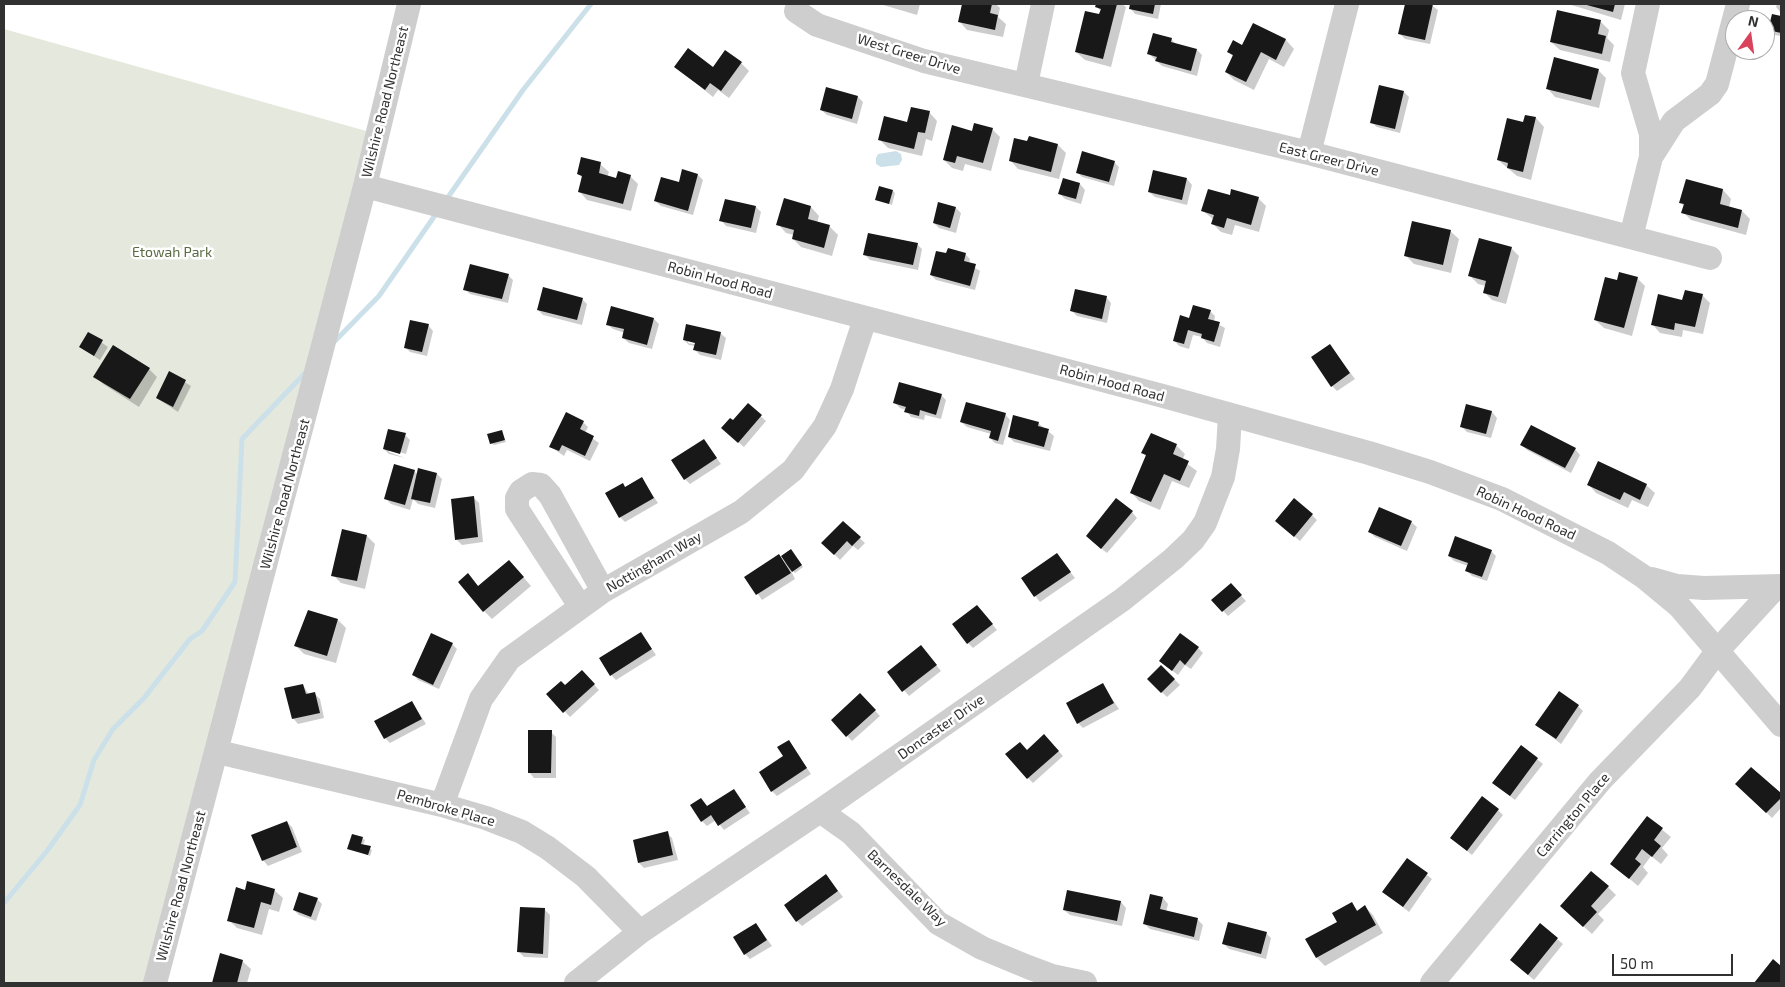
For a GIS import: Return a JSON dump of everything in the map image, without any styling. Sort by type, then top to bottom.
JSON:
[{"type":"street","name":"Wilshire Road Northeast","points":[[155,983],[218,752],[365,186],[409,4]]},
{"type":"street","points":[[1026,84],[1043,4]]},
{"type":"street","points":[[1309,153],[1347,4]]},
{"type":"street","points":[[1631,237],[1651,157],[1651,134],[1633,73],[1648,4]]},
{"type":"street","points":[[1651,157],[1674,121],[1710,94],[1716,84],[1738,4]]},
{"type":"street","name":"West Greer Drive","points":[[796,11],[817,25],[924,61],[1026,84]]},
{"type":"street","name":"East Greer Drive","points":[[1026,84],[1309,153],[1710,258]]},
{"type":"street","name":"Robin Hood Road","points":[[365,186],[1230,415],[1378,456],[1502,499],[1608,553],[1644,577],[1680,606],[1781,725]]},
{"type":"street","name":"Nottingham Way","points":[[442,805],[481,699],[509,659],[603,591],[741,512],[793,470],[825,426],[842,389],[865,319]]},
{"type":"street","name":"Doncaster Drive","points":[[576,983],[640,932],[820,811],[1122,600],[1192,540],[1205,523],[1223,477],[1228,449],[1230,415]]},
{"type":"street","points":[[580,606],[517,510],[517,498],[521,490],[532,484],[541,485],[550,495],[603,591]]},
{"type":"street","points":[[1644,577],[1677,586],[1779,587]]},
{"type":"street","name":"Carrington Place","points":[[1432,983],[1600,781],[1690,688],[1718,650],[1779,587]]},
{"type":"street","name":"Pembroke Place","points":[[218,752],[442,805],[513,828],[548,848],[586,877],[640,932]]},
{"type":"street","name":"Barnesdale Way","points":[[820,811],[851,833],[938,923],[982,948],[1021,964],[1052,976],[1085,983]]},
{"type":"green space","name":"Etowah Park","points":[[4,29],[377,134],[154,983],[4,983]]},
{"type":"water","points":[[896,151],[901,154],[902,160],[899,165],[881,167],[876,164],[878,154]]},
{"type":"building","points":[[962,4],[992,4],[990,13],[998,15],[995,30],[958,22]]},
{"type":"building","points":[[1096,4],[1117,4],[1103,59],[1075,52],[1085,11],[1099,14],[1101,9],[1095,7]]},
{"type":"building","points":[[1130,4],[1155,4],[1153,14],[1129,9]]},
{"type":"building","points":[[1405,4],[1433,4],[1425,40],[1398,34]]},
{"type":"building","points":[[1583,4],[1615,4],[1613,12]]},
{"type":"building","points":[[1557,10],[1601,20],[1598,34],[1606,36],[1602,54],[1550,42]]},
{"type":"building","points":[[1775,15],[1781,16],[1781,33],[1775,32]]},
{"type":"building","points":[[1253,23],[1286,39],[1276,60],[1261,52],[1246,82],[1225,72],[1233,55],[1227,52],[1233,40],[1242,45]]},
{"type":"building","points":[[1153,33],[1172,38],[1171,42],[1197,49],[1191,71],[1155,61],[1157,57],[1147,54]]},
{"type":"building","points":[[688,48],[713,67],[725,50],[742,62],[721,91],[710,83],[705,90],[674,67]]},
{"type":"building","points":[[1554,57],[1599,69],[1591,100],[1546,89]]},
{"type":"building","points":[[1379,85],[1404,91],[1395,129],[1370,123]]},
{"type":"building","points":[[826,87],[858,96],[852,119],[820,110]]},
{"type":"building","points":[[911,107],[930,111],[925,133],[918,132],[914,149],[878,140],[884,116],[907,122]]},
{"type":"building","points":[[1525,115],[1536,117],[1523,172],[1507,168],[1508,163],[1497,160],[1507,118],[1523,122]]},
{"type":"building","points":[[974,123],[993,128],[983,163],[957,156],[955,163],[943,160],[952,125],[972,131]]},
{"type":"building","points":[[1029,136],[1058,144],[1051,172],[1009,161],[1014,138],[1027,141]]},
{"type":"building","points":[[1082,151],[1115,161],[1109,182],[1076,173]]},
{"type":"building","points":[[581,157],[601,162],[599,173],[616,178],[618,171],[631,175],[623,204],[578,192],[582,176],[577,174]]},
{"type":"building","points":[[682,169],[698,174],[688,211],[654,201],[661,177],[679,182]]},
{"type":"building","points":[[1153,170],[1187,178],[1182,200],[1148,192]]},
{"type":"building","points":[[1063,178],[1080,183],[1076,199],[1058,194]]},
{"type":"building","points":[[1686,179],[1723,189],[1720,204],[1742,210],[1738,228],[1681,213],[1684,204],[1679,203]]},
{"type":"building","points":[[879,186],[893,190],[889,204],[875,200]]},
{"type":"building","points":[[1208,189],[1230,195],[1231,189],[1259,197],[1251,225],[1227,218],[1224,228],[1211,224],[1214,215],[1201,211]]},
{"type":"building","points":[[784,198],[811,206],[808,219],[830,225],[824,248],[792,239],[794,230],[776,225]]},
{"type":"building","points":[[725,199],[756,206],[751,228],[719,221]]},
{"type":"building","points":[[938,202],[956,207],[950,228],[933,223]]},
{"type":"building","points":[[1412,221],[1451,230],[1443,265],[1404,256]]},
{"type":"building","points":[[868,233],[918,243],[913,265],[863,255]]},
{"type":"building","points":[[1479,238],[1512,247],[1498,297],[1483,293],[1486,281],[1468,276]]},
{"type":"building","points":[[948,248],[966,253],[964,261],[976,264],[970,286],[930,275],[936,251],[946,253]]},
{"type":"building","points":[[470,264],[509,274],[502,299],[463,290]]},
{"type":"building","points":[[1619,272],[1638,277],[1624,328],[1594,320],[1605,277],[1617,280]]},
{"type":"building","points":[[543,287],[583,298],[577,320],[537,310]]},
{"type":"building","points":[[1075,289],[1107,296],[1102,319],[1070,311]]},
{"type":"building","points":[[1685,290],[1703,294],[1695,327],[1675,323],[1674,330],[1651,325],[1658,294],[1682,300]]},
{"type":"building","points":[[1193,305],[1211,310],[1208,319],[1220,322],[1214,342],[1201,338],[1202,334],[1188,330],[1184,344],[1173,341],[1180,315],[1189,318]]},
{"type":"building","points":[[611,306],[654,318],[647,345],[622,338],[624,329],[606,325]]},
{"type":"building","points":[[410,320],[429,324],[422,352],[404,348]]},
{"type":"building","points":[[686,324],[721,332],[716,355],[693,350],[695,343],[683,340]]},
{"type":"building","points":[[88,332],[103,340],[94,356],[79,347]]},
{"type":"building","points":[[1330,344],[1350,373],[1331,387],[1311,357]]},
{"type":"building","points":[[113,345],[150,368],[130,399],[93,377]]},
{"type":"building","points":[[169,371],[186,380],[173,407],[156,398]]},
{"type":"building","points":[[899,382],[942,394],[936,415],[920,410],[919,416],[904,412],[906,407],[893,403]]},
{"type":"building","points":[[966,402],[1006,413],[998,441],[989,438],[991,431],[960,422]]},
{"type":"building","points":[[748,403],[762,415],[738,443],[721,428],[730,418],[733,420]]},
{"type":"building","points":[[1466,404],[1492,411],[1486,434],[1460,427]]},
{"type":"building","points":[[566,412],[584,421],[580,429],[594,436],[585,456],[562,445],[559,451],[549,447]]},
{"type":"building","points":[[1013,415],[1039,422],[1038,426],[1049,429],[1044,447],[1008,437]]},
{"type":"building","points":[[1531,425],[1576,448],[1565,468],[1520,445]]},
{"type":"building","points":[[388,429],[406,433],[400,454],[383,449]]},
{"type":"building","points":[[502,430],[505,440],[490,444],[487,434]]},
{"type":"building","points":[[1151,433],[1177,444],[1173,454],[1189,461],[1180,481],[1164,474],[1151,502],[1130,493],[1146,455],[1141,453]]},
{"type":"building","points":[[704,439],[717,458],[684,480],[671,460]]},
{"type":"building","points":[[1598,461],[1647,484],[1640,500],[1624,492],[1620,500],[1587,485]]},
{"type":"building","points":[[394,464],[415,470],[405,505],[384,499]]},
{"type":"building","points":[[418,468],[437,473],[430,503],[411,499]]},
{"type":"building","points":[[642,477],[654,498],[619,518],[605,493],[623,483],[625,487]]},
{"type":"building","points":[[474,496],[478,537],[455,540],[451,499]]},
{"type":"building","points":[[1116,498],[1133,511],[1101,549],[1086,536]]},
{"type":"building","points":[[1294,498],[1313,514],[1294,537],[1275,521]]},
{"type":"building","points":[[1379,507],[1412,521],[1401,546],[1368,532]]},
{"type":"building","points":[[843,521],[861,537],[852,546],[847,541],[834,555],[821,543]]},
{"type":"building","points":[[342,529],[367,535],[357,581],[331,576]]},
{"type":"building","points":[[1455,536],[1492,550],[1482,577],[1465,571],[1468,563],[1448,556]]},
{"type":"building","points":[[791,549],[802,565],[792,572],[781,556]]},
{"type":"building","points":[[1057,553],[1071,572],[1034,597],[1021,578]]},
{"type":"building","points":[[779,554],[791,573],[756,595],[744,577]]},
{"type":"building","points":[[509,560],[524,577],[483,612],[458,582],[468,573],[478,586]]},
{"type":"building","points":[[1231,583],[1242,595],[1222,612],[1211,600]]},
{"type":"building","points":[[977,605],[993,624],[967,644],[952,624]]},
{"type":"building","points":[[308,610],[338,619],[327,656],[294,646]]},
{"type":"building","points":[[641,632],[652,649],[610,676],[599,658]]},
{"type":"building","points":[[431,633],[453,643],[433,685],[412,675]]},
{"type":"building","points":[[1180,633],[1199,647],[1185,665],[1180,660],[1172,671],[1159,661]]},
{"type":"building","points":[[921,645],[937,665],[902,692],[887,672]]},
{"type":"building","points":[[1161,665],[1175,679],[1161,693],[1147,679]]},
{"type":"building","points":[[582,670],[595,684],[563,713],[546,694],[561,681],[565,685]]},
{"type":"building","points":[[1103,683],[1114,703],[1077,724],[1066,703]]},
{"type":"building","points":[[303,684],[306,694],[315,692],[320,713],[292,719],[284,688]]},
{"type":"building","points":[[1559,691],[1579,705],[1556,739],[1535,725]]},
{"type":"building","points":[[860,693],[876,710],[846,737],[831,720]]},
{"type":"building","points":[[412,701],[422,719],[384,739],[374,721]]},
{"type":"building","points":[[528,730],[552,730],[551,773],[528,773]]},
{"type":"building","points":[[1044,734],[1059,751],[1027,779],[1005,754],[1020,742],[1027,750]]},
{"type":"building","points":[[789,740],[807,768],[771,792],[759,772],[783,756],[777,747]]},
{"type":"building","points":[[1521,745],[1538,758],[1510,796],[1492,783]]},
{"type":"building","points":[[1751,767],[1781,793],[1781,798],[1766,813],[1735,784]]},
{"type":"building","points":[[734,789],[746,807],[718,826],[711,815],[701,822],[690,805],[701,798],[707,806]]},
{"type":"building","points":[[1482,796],[1499,809],[1467,851],[1450,838]]},
{"type":"building","points":[[1647,816],[1663,828],[1654,840],[1661,846],[1652,857],[1642,849],[1635,859],[1641,864],[1629,879],[1610,864]]},
{"type":"building","points":[[287,821],[297,847],[262,861],[251,835]]},
{"type":"building","points":[[668,831],[673,855],[638,863],[633,840]]},
{"type":"building","points":[[352,834],[363,837],[361,844],[371,846],[368,855],[347,849]]},
{"type":"building","points":[[1407,858],[1428,873],[1403,907],[1382,892]]},
{"type":"building","points":[[1591,871],[1609,886],[1591,906],[1597,912],[1583,927],[1560,906]]},
{"type":"building","points":[[826,874],[838,891],[796,922],[784,905]]},
{"type":"building","points":[[247,881],[275,889],[271,905],[261,902],[254,928],[227,921],[236,887],[245,890]]},
{"type":"building","points":[[1067,890],[1121,901],[1117,921],[1063,910]]},
{"type":"building","points":[[299,892],[318,898],[311,917],[293,910]]},
{"type":"building","points":[[1150,894],[1163,897],[1160,909],[1198,918],[1194,937],[1143,924]]},
{"type":"building","points":[[1352,902],[1357,911],[1365,905],[1376,925],[1316,958],[1305,939],[1337,922],[1332,913]]},
{"type":"building","points":[[520,907],[545,908],[543,954],[517,952]]},
{"type":"building","points":[[1228,922],[1267,932],[1261,954],[1222,944]]},
{"type":"building","points":[[756,923],[767,940],[744,955],[733,937]]},
{"type":"building","points":[[1540,923],[1558,938],[1528,975],[1510,960]]},
{"type":"building","points":[[220,953],[243,960],[237,983],[212,983]]},
{"type":"building","points":[[1773,959],[1781,966],[1781,983],[1754,983]]},
{"type":"waterway","points":[[446,200],[523,90],[591,4]]},
{"type":"waterway","points":[[333,343],[379,296],[438,211]]},
{"type":"waterway","points":[[4,903],[47,851],[80,805],[94,760],[113,729],[144,698],[190,639],[202,631],[235,582],[242,439],[307,371]]}]
